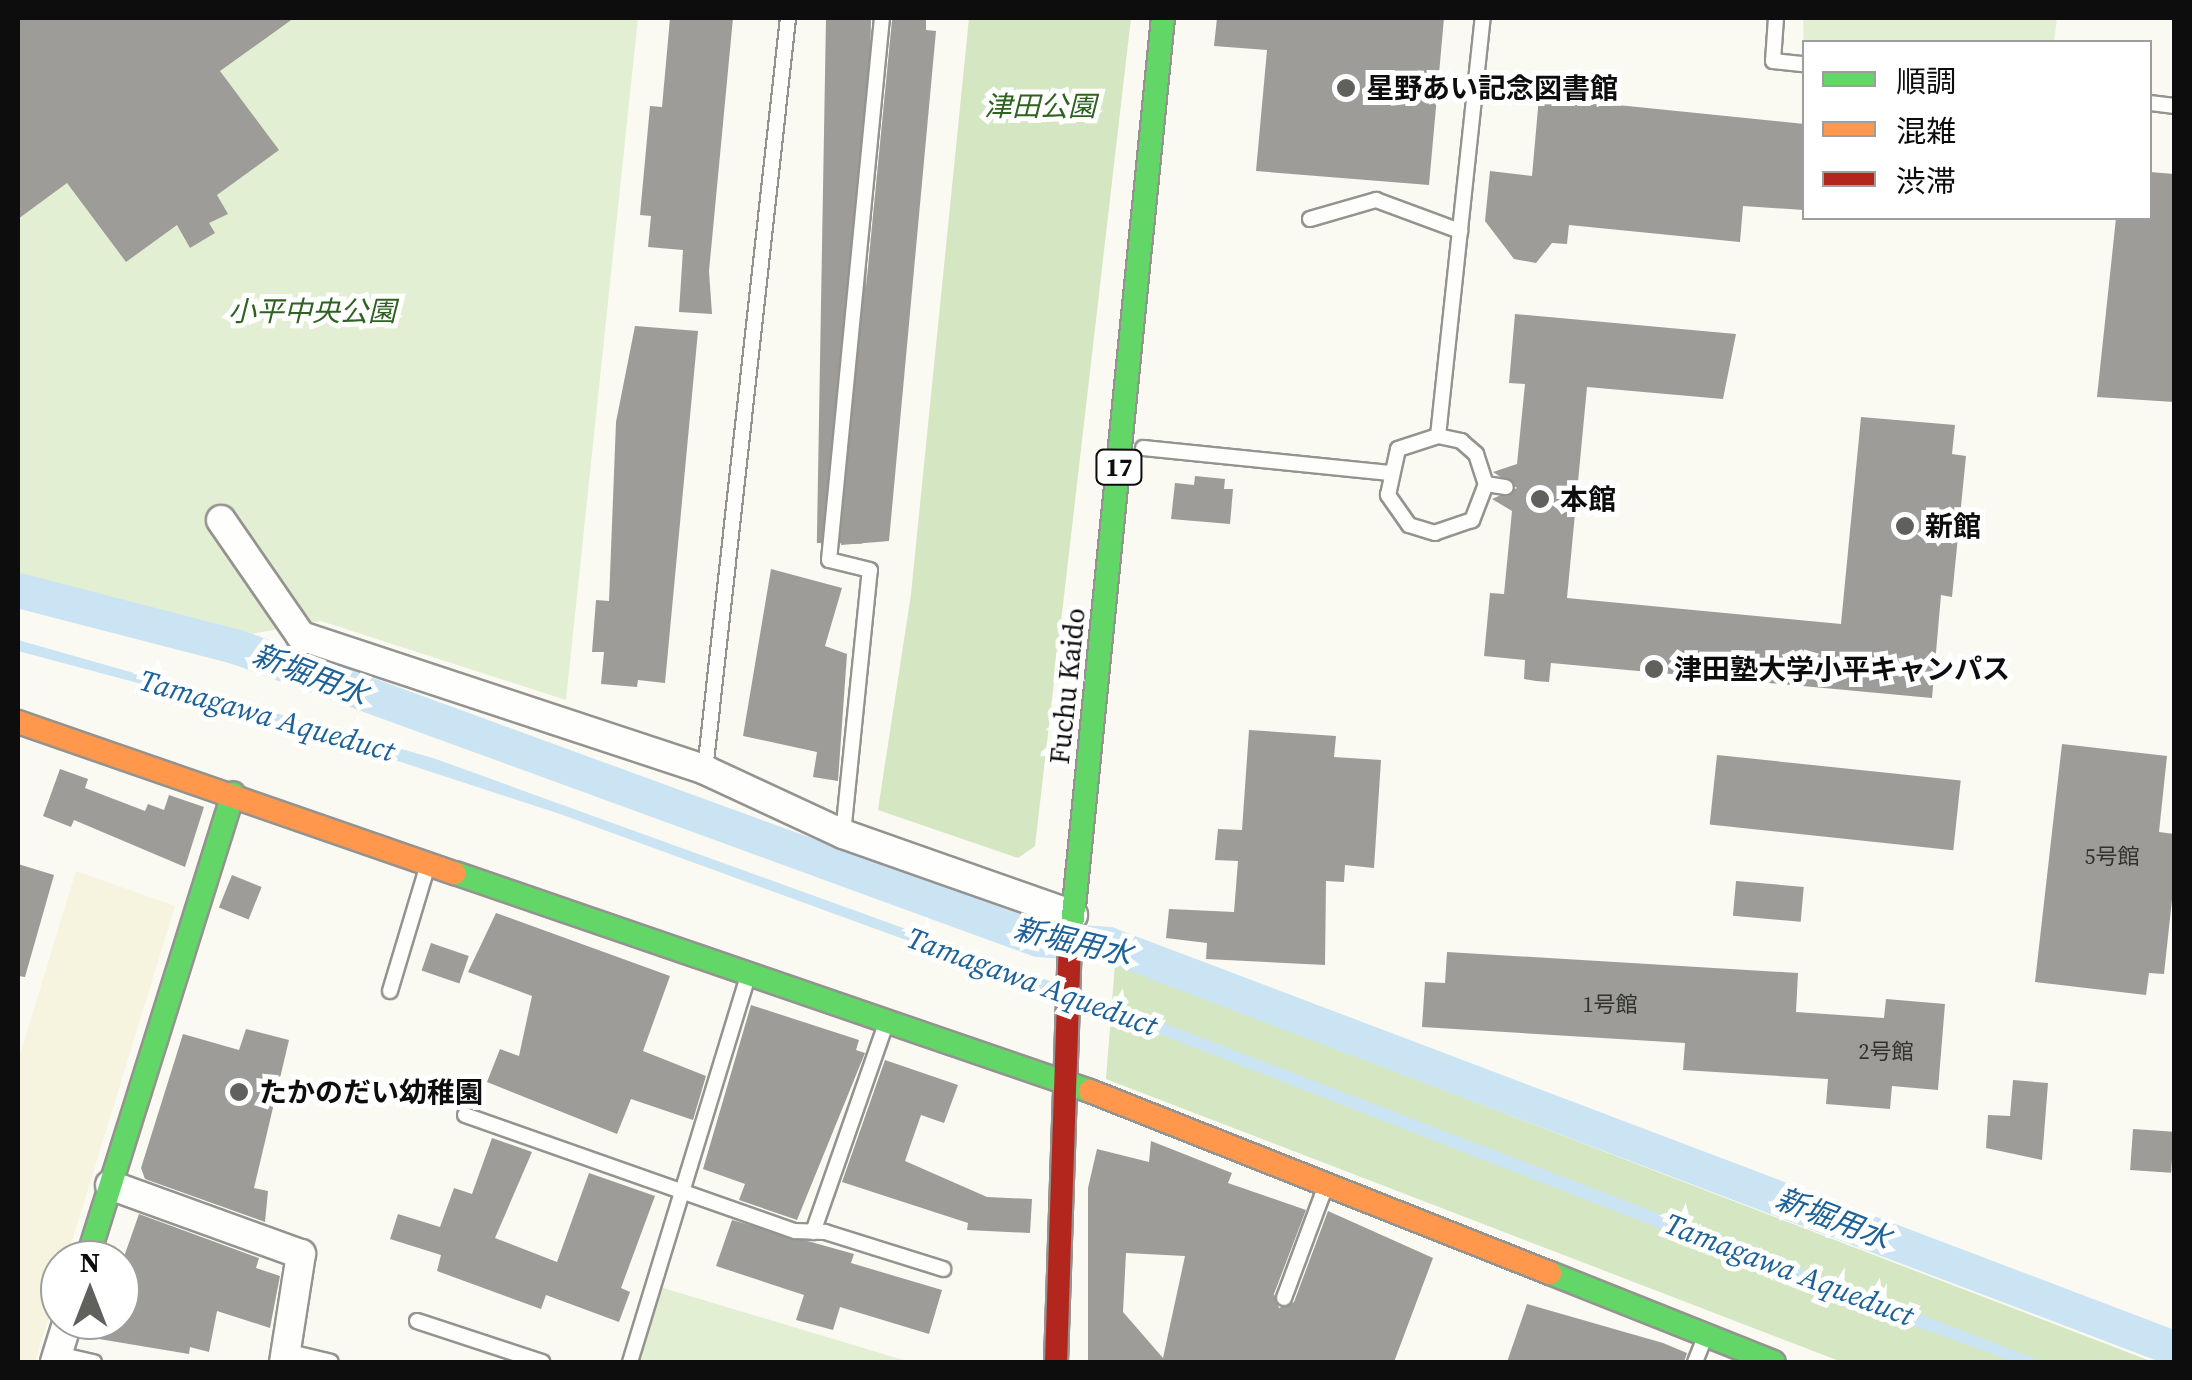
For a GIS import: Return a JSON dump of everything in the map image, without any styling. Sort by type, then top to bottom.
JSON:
[{"type":"street","name":"Fuchu Kaido","points":[[1056,1362],[1064,1025],[1162,18]]},
{"type":"street","points":[[221,520],[301,636],[704,770],[843,834],[1073,916]]},
{"type":"street","points":[[18,722],[233,794],[748,979],[1062,1080],[1774,1362]]},
{"type":"street","points":[[93,1240],[233,794]]},
{"type":"street","points":[[110,1185],[301,1254],[285,1357]]},
{"type":"lane","points":[[704,770],[788,18]]},
{"type":"lane","points":[[843,834],[870,570],[830,560],[882,18]]},
{"type":"lane","points":[[1438,436],[1483,18]]},
{"type":"lane","points":[[1776,18],[1774,60],[1802,64]]},
{"type":"lane","points":[[1310,219],[1376,200],[1460,231]]},
{"type":"lane","points":[[1438,436],[1476,454],[1486,484],[1472,520],[1435,533],[1395,510],[1388,473],[1398,449],[1438,436]]},
{"type":"lane","points":[[1143,448],[1388,473]]},
{"type":"lane","points":[[1486,484],[1506,487]]},
{"type":"lane","points":[[390,991],[428,864]]},
{"type":"lane","points":[[630,1362],[748,979]]},
{"type":"lane","points":[[814,1232],[886,1024]]},
{"type":"lane","points":[[465,1115],[682,1190],[943,1270]]},
{"type":"lane","points":[[1284,1298],[1325,1187]]},
{"type":"lane","points":[[417,1321],[542,1362]]},
{"type":"lane","points":[[1695,1362],[1706,1334]]},
{"type":"lane","points":[[285,1357],[331,1362]]},
{"type":"lane","points":[[57,1358],[94,1362]]},
{"type":"shaded area","points":[[76,871],[175,906],[72,1240],[40,1240],[42,1340],[35,1362],[18,1362],[18,1061]]},
{"type":"green space","name":"小平中央公園","points":[[18,18],[638,18],[566,700],[321,621],[252,634],[18,574]]},
{"type":"green space","name":"津田公園","points":[[969,18],[1131,18],[1035,846],[1018,858],[878,810],[911,594]]},
{"type":"green space","points":[[1803,18],[2057,18],[2054,40],[1804,40]]},
{"type":"green space","points":[[1115,964],[2153,1362],[1842,1362],[1106,1079]]},
{"type":"green space","points":[[660,1287],[910,1362],[636,1362]]},
{"type":"water","name":"Tamagawa Aqueduct","points":[[18,640],[433,758],[1127,1009],[2044,1362],[2015,1362],[1851,1303],[1090,1007],[563,815],[254,714],[18,651]]},
{"type":"building","points":[[18,18],[294,18],[220,71],[279,150],[217,195],[228,214],[209,223],[215,233],[190,248],[177,225],[126,262],[67,183],[18,219]]},
{"type":"building","points":[[670,18],[733,18],[709,271],[712,314],[679,312],[683,250],[648,247],[651,216],[640,215],[650,106],[662,107]]},
{"type":"building","points":[[826,18],[871,19],[862,544],[817,543]]},
{"type":"building","points":[[926,18],[926,30],[936,31],[889,541],[841,545],[892,20]]},
{"type":"building","points":[[1217,18],[1444,18],[1429,185],[1256,171],[1267,50],[1214,46]]},
{"type":"building","points":[[1539,97],[1802,124],[1802,210],[1743,206],[1740,242],[1569,225],[1567,244],[1552,243],[1536,263],[1514,259],[1485,221],[1490,171],[1532,176]]},
{"type":"building","points":[[2152,172],[2174,174],[2174,402],[2097,397],[2116,220],[2152,220]]},
{"type":"building","points":[[1515,314],[1736,334],[1723,399],[1587,387],[1567,598],[1841,624],[1861,417],[1955,425],[1952,454],[1966,456],[1952,597],[1941,595],[1932,698],[1551,663],[1549,682],[1536,681],[1524,679],[1525,660],[1484,656],[1490,593],[1504,594],[1512,511],[1492,499],[1517,488],[1493,472],[1517,464],[1525,384],[1509,383]]},
{"type":"building","points":[[635,326],[698,331],[665,683],[638,680],[637,687],[601,684],[604,652],[592,652],[596,600],[609,601],[616,422]]},
{"type":"building","points":[[1195,476],[1225,479],[1224,489],[1233,489],[1230,524],[1171,519],[1175,483],[1194,485]]},
{"type":"building","points":[[771,569],[842,588],[825,646],[847,654],[838,781],[813,777],[817,752],[743,736]]},
{"type":"building","points":[[1249,730],[1336,736],[1334,757],[1381,760],[1374,868],[1345,865],[1344,882],[1326,881],[1325,965],[1206,959],[1207,943],[1166,938],[1169,909],[1234,912],[1238,861],[1215,860],[1218,829],[1242,830]]},
{"type":"building","points":[[2062,744],[2167,756],[2159,832],[2174,834],[2174,881],[2164,974],[2149,973],[2146,995],[2035,982]]},
{"type":"building","points":[[1717,755],[1961,781],[1953,850],[1710,825]]},
{"type":"building","points":[[60,769],[88,779],[85,788],[145,811],[148,804],[164,810],[169,795],[204,807],[185,867],[74,820],[71,827],[43,816]]},
{"type":"building","points":[[18,864],[54,875],[25,977],[18,976]]},
{"type":"building","points":[[232,875],[262,887],[249,919],[219,907]]},
{"type":"building","points":[[1736,881],[1804,887],[1801,922],[1733,916]]},
{"type":"building","points":[[496,913],[670,976],[643,1051],[706,1076],[693,1120],[631,1099],[617,1134],[487,1082],[500,1049],[519,1056],[532,996],[468,972]]},
{"type":"building","points":[[431,943],[469,956],[459,983],[422,970]]},
{"type":"building","points":[[1447,952],[1798,973],[1796,1012],[1884,1018],[1886,999],[1945,1004],[1938,1090],[1892,1086],[1890,1109],[1826,1104],[1828,1079],[1683,1070],[1685,1043],[1422,1027],[1425,982],[1445,983]]},
{"type":"building","points":[[751,1005],[859,1040],[856,1050],[865,1053],[797,1220],[739,1200],[745,1184],[703,1169]]},
{"type":"building","points":[[246,1029],[289,1040],[254,1188],[268,1191],[265,1222],[145,1179],[141,1168],[183,1034],[239,1050]]},
{"type":"building","points":[[885,1060],[958,1085],[944,1123],[921,1115],[905,1161],[987,1197],[1032,1199],[1030,1233],[967,1230],[968,1223],[842,1182]]},
{"type":"building","points":[[2013,1080],[2048,1083],[2042,1160],[1986,1148],[1988,1115],[2010,1116]]},
{"type":"building","points":[[2133,1129],[2174,1132],[2171,1173],[2130,1170]]},
{"type":"building","points":[[492,1138],[532,1152],[495,1238],[557,1262],[589,1173],[655,1196],[621,1288],[630,1292],[619,1322],[546,1295],[541,1309],[437,1271],[441,1255],[390,1239],[398,1214],[440,1227],[454,1188],[472,1194]]},
{"type":"building","points":[[1151,1141],[1232,1173],[1228,1183],[1306,1210],[1274,1294],[1279,1308],[1294,1302],[1328,1211],[1433,1258],[1394,1362],[1088,1362],[1088,1188],[1097,1149],[1149,1162]],"holes":[[[1126,1253],[1185,1256],[1163,1358],[1123,1312]]]},
{"type":"building","points":[[139,1214],[259,1258],[256,1268],[280,1276],[270,1328],[217,1311],[209,1352],[190,1347],[189,1354],[105,1340],[140,1340],[140,1240],[130,1240]]},
{"type":"building","points":[[732,1220],[854,1254],[851,1263],[942,1290],[929,1334],[840,1307],[833,1330],[796,1320],[804,1295],[716,1266]]},
{"type":"building","points":[[1527,1304],[1663,1343],[1687,1353],[1684,1362],[1507,1362]]},
{"type":"waterway","name":"新堀用水","points":[[18,590],[235,646],[1038,939],[1108,944],[2174,1348]]},
{"type":"traffic: fast","points":[[1070,946],[1163,18]]},
{"type":"traffic: fast","points":[[93,1240],[233,793]]},
{"type":"traffic: fast","points":[[455,873],[1090,1091]]},
{"type":"traffic: fast","points":[[1550,1273],[1774,1362]]},
{"type":"traffic: slow","points":[[18,722],[455,873]]},
{"type":"traffic: slow","points":[[1090,1091],[1550,1273]]},
{"type":"traffic: jam","points":[[1056,1362],[1070,946]]},
{"type":"place","name":"星野あい記念図書館","points":[[1346,88]]},
{"type":"place","name":"本館","points":[[1540,499]]},
{"type":"place","name":"新館","points":[[1905,526]]},
{"type":"place","name":"津田塾大学小平キャンパス","points":[[1654,669]]},
{"type":"place","name":"たかのだい幼稚園","points":[[239,1092]]}]
